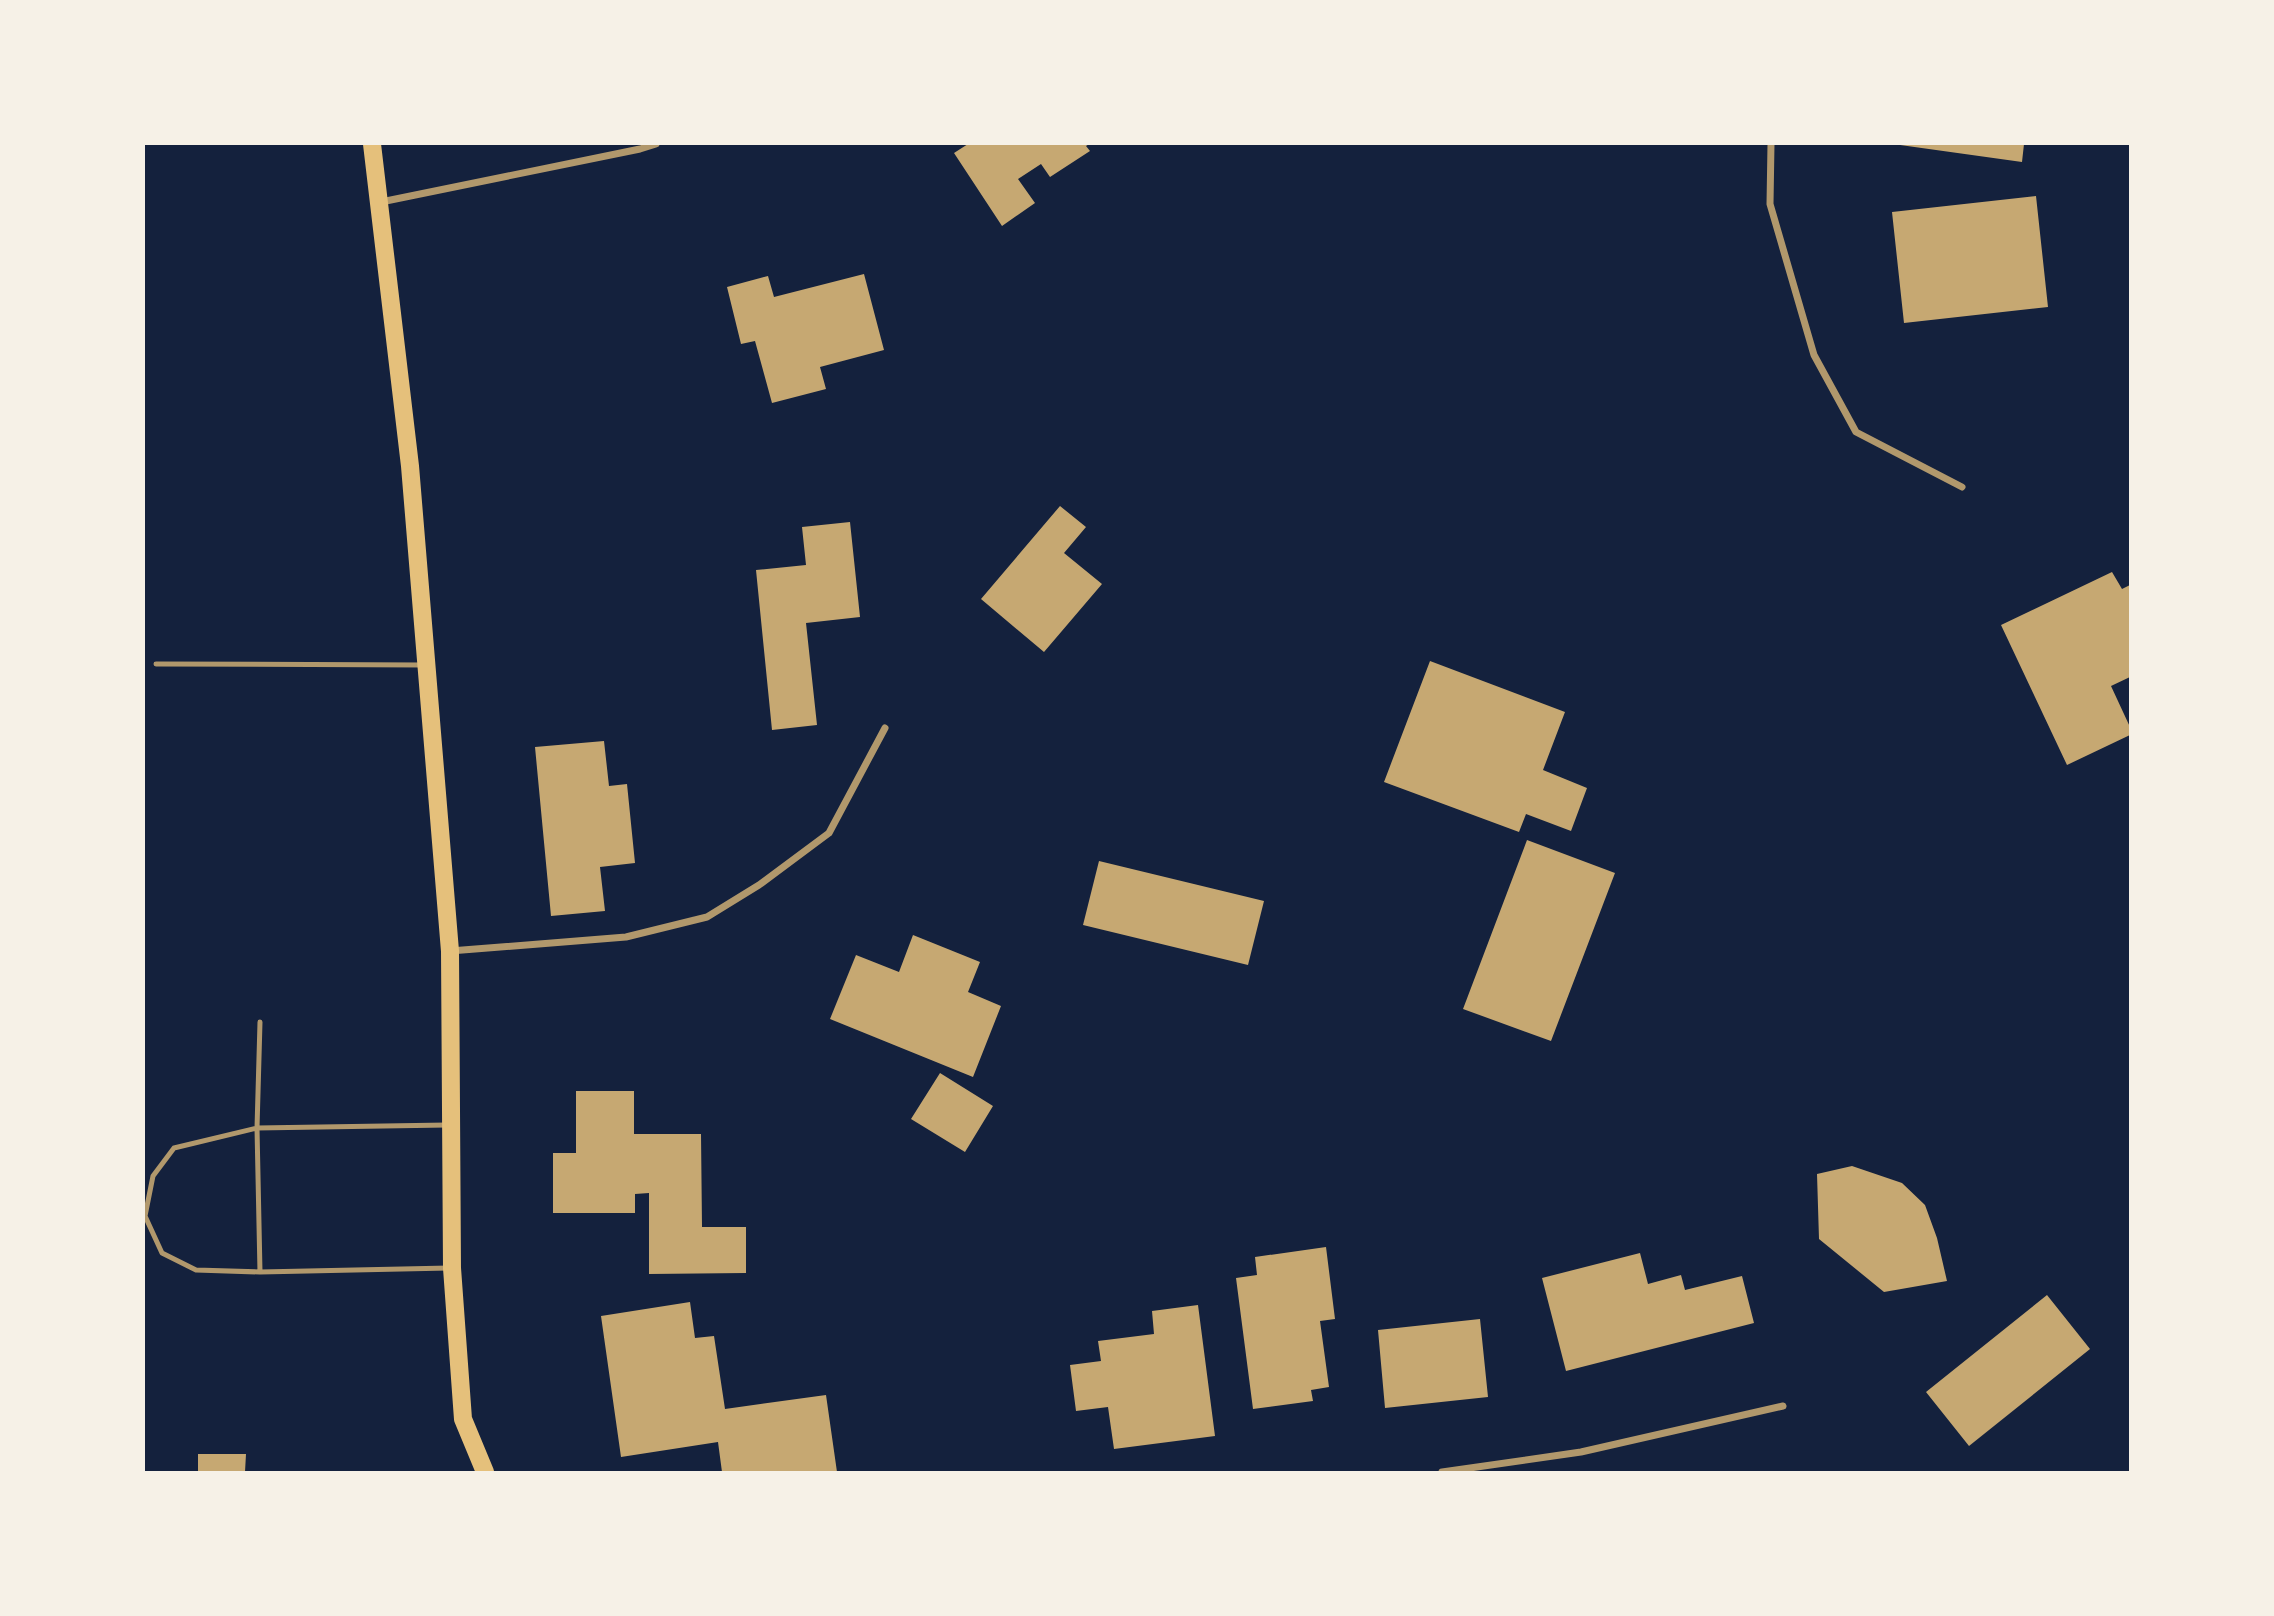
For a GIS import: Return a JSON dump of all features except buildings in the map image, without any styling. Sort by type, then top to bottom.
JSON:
[{"type":"main road","points":[[372,144],[381,202],[410,466],[450,951],[452,1268],[463,1419],[485,1472]]},
{"type":"street","points":[[381,202],[656,144]]},
{"type":"street","points":[[1770,144],[1770,204],[1814,355],[1856,432],[1962,486]]},
{"type":"street","points":[[450,951],[626,937],[707,917],[759,885],[829,833],[885,728]]},
{"type":"street","points":[[1442,1472],[1581,1452],[1783,1406]]},
{"type":"lane","points":[[156,664],[427,665]]},
{"type":"lane","points":[[260,1022],[257,1128],[260,1272]]},
{"type":"lane","points":[[450,1125],[257,1128],[174,1148],[153,1176],[145,1216],[162,1253],[196,1270],[260,1272],[452,1268]]}]
